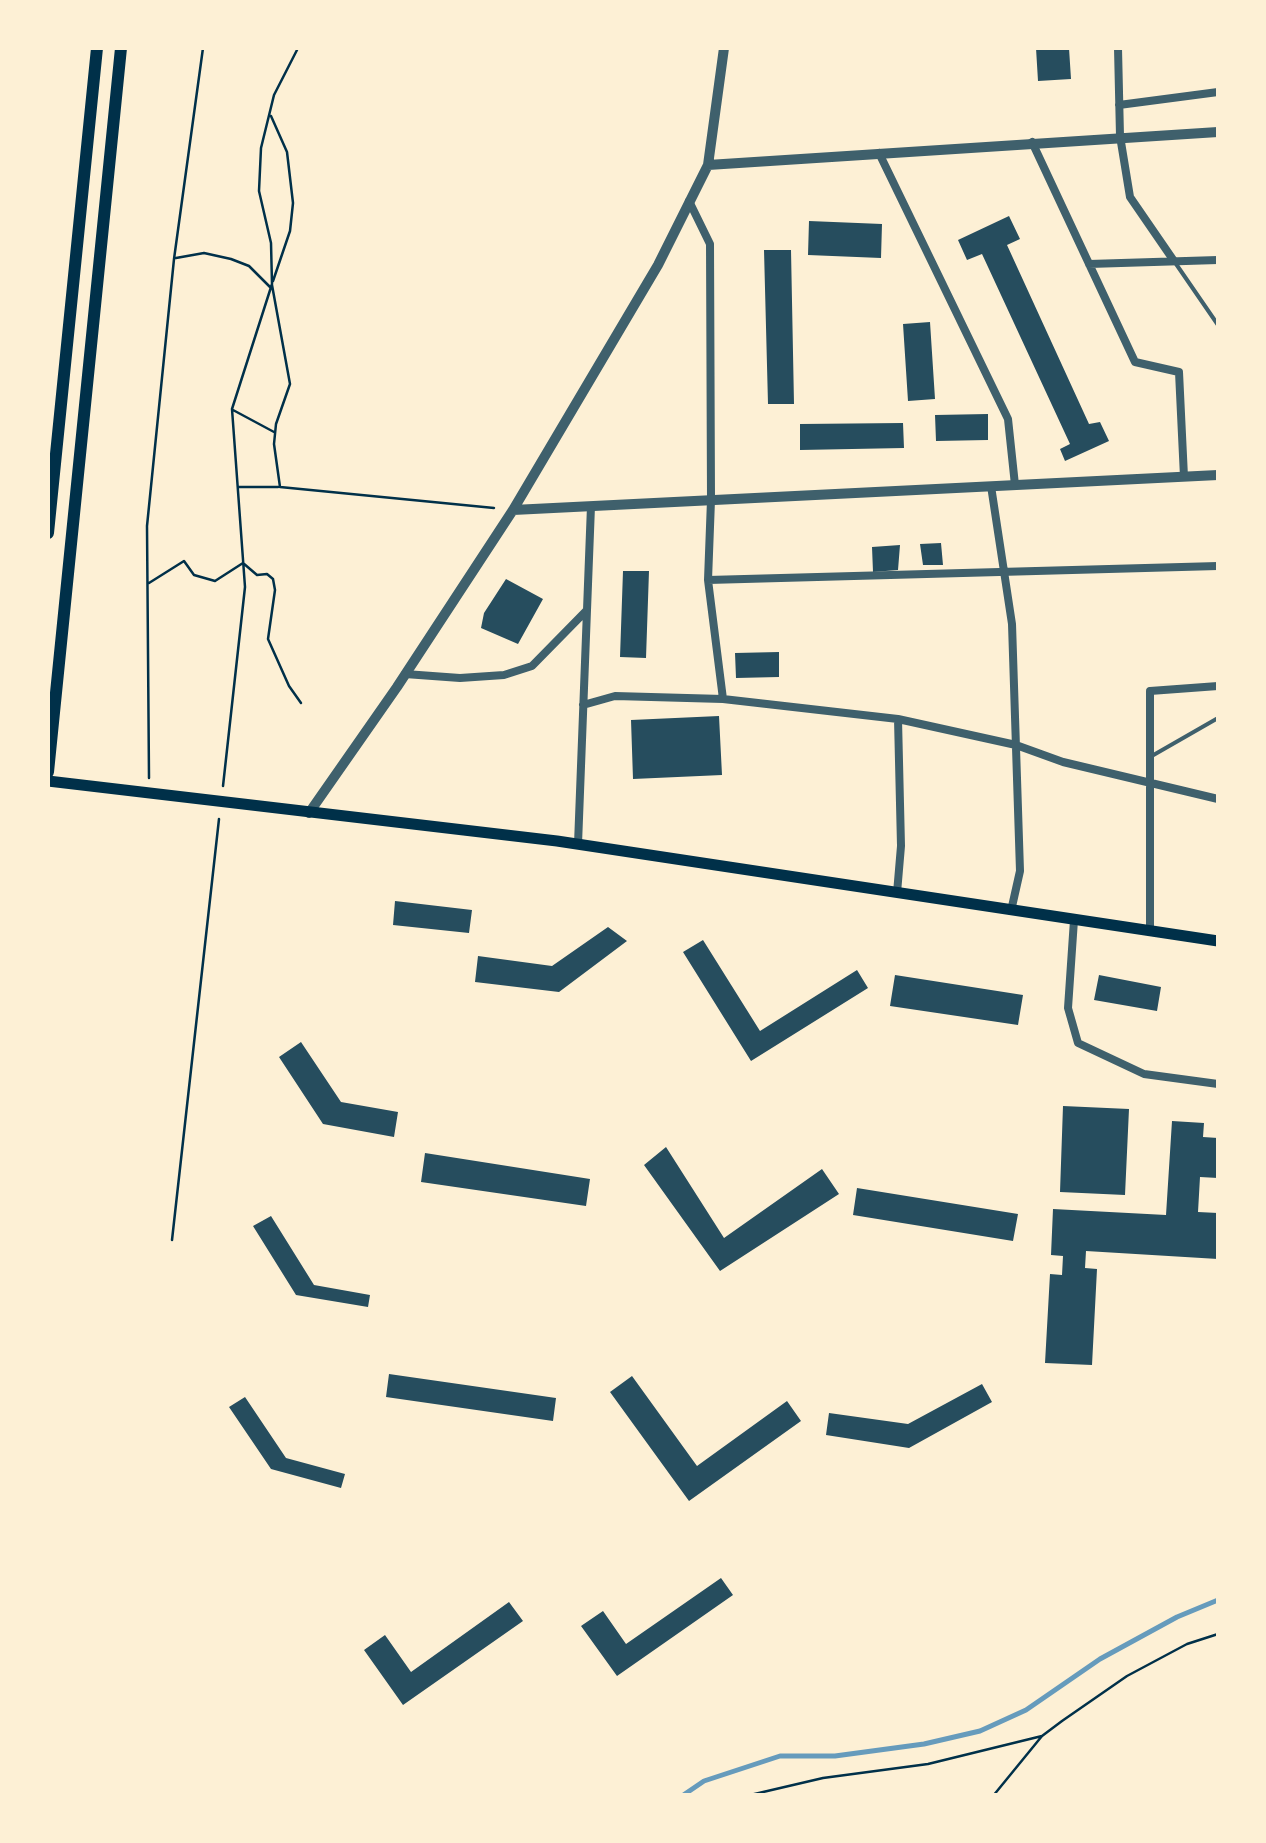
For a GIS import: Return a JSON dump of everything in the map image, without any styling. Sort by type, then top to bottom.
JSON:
[{"type":"highway","points":[[48,534],[96,48]]},
{"type":"highway","points":[[48,772],[121,48]]},
{"type":"main road","points":[[48,782],[578,844],[1218,941]]},
{"type":"street","points":[[309,812],[406,674],[512,510],[658,265],[708,165],[724,48]]},
{"type":"street","points":[[1118,48],[1120,136],[1130,197],[1174,261]]},
{"type":"street","points":[[1120,105],[1218,92]]},
{"type":"street","points":[[708,165],[1218,132]]},
{"type":"street","points":[[1032,142],[1135,362],[1179,372],[1184,477]]},
{"type":"street","points":[[879,153],[1008,419],[1015,485]]},
{"type":"street","points":[[689,202],[710,244],[708,580],[722,698]]},
{"type":"street","points":[[1089,264],[1218,260]]},
{"type":"street","points":[[512,510],[1218,475]]},
{"type":"street","points":[[991,486],[1012,624],[1020,871],[1012,910]]},
{"type":"street","points":[[578,844],[591,506]]},
{"type":"street","points":[[708,580],[1218,566]]},
{"type":"street","points":[[406,674],[460,678],[504,675],[532,666],[586,610]]},
{"type":"street","points":[[1150,932],[1150,690],[1218,686]]},
{"type":"street","points":[[583,706],[614,696],[722,698],[898,719],[1016,745],[1063,762],[1218,799]]},
{"type":"street","points":[[897,893],[901,846],[898,719]]},
{"type":"street","points":[[1074,920],[1068,1008],[1078,1042],[1144,1074],[1218,1084]]},
{"type":"lane","points":[[1174,261],[1218,325]]},
{"type":"lane","points":[[1150,757],[1218,718]]},
{"type":"path","points":[[149,794],[148,526],[174,259],[203,48]]},
{"type":"path","points":[[280,487],[276,433],[290,384],[271,286],[271,242],[259,191],[261,148],[274,96],[298,48]]},
{"type":"path","points":[[223,785],[245,588],[232,409],[290,231],[293,202],[287,152],[270,112]]},
{"type":"path","points":[[174,259],[204,253],[231,259],[248,266],[271,286]]},
{"type":"path","points":[[232,409],[276,433]]},
{"type":"path","points":[[238,487],[280,487],[512,510]]},
{"type":"path","points":[[148,584],[184,562],[194,575],[215,580],[243,562]]},
{"type":"path","points":[[243,562],[257,575],[273,578],[276,590],[268,639],[301,703]]},
{"type":"path","points":[[172,1240],[220,805]]},
{"type":"path","points":[[993,1796],[1042,1736],[1127,1676],[1187,1644],[1218,1634]]},
{"type":"path","points":[[746,1796],[822,1778],[928,1764],[1042,1736]]},
{"type":"building","points":[[1036,48],[1069,48],[1071,79],[1038,81]]},
{"type":"building","points":[[1009,216],[1020,239],[1007,245],[1089,424],[1100,422],[1109,441],[1065,461],[1060,449],[1070,444],[982,254],[967,260],[958,240]]},
{"type":"building","points":[[809,221],[882,224],[881,258],[808,255]]},
{"type":"building","points":[[764,250],[791,250],[794,404],[768,404]]},
{"type":"building","points":[[930,322],[935,399],[908,401],[903,324]]},
{"type":"building","points":[[988,414],[988,440],[936,441],[935,415]]},
{"type":"building","points":[[903,423],[904,448],[800,450],[800,424]]},
{"type":"building","points":[[941,543],[943,565],[923,565],[920,544]]},
{"type":"building","points":[[900,545],[898,570],[873,572],[872,547]]},
{"type":"building","points":[[623,571],[649,571],[646,658],[620,657]]},
{"type":"building","points":[[506,579],[543,599],[518,644],[481,628],[484,613]]},
{"type":"building","points":[[779,652],[779,677],[736,678],[735,653]]},
{"type":"building","points":[[719,716],[722,775],[633,779],[631,720]]},
{"type":"building","points":[[395,901],[472,910],[469,933],[393,925]]},
{"type":"building","points":[[608,927],[627,941],[559,992],[475,982],[478,956],[552,966]]},
{"type":"building","points":[[703,940],[760,1031],[857,970],[868,988],[751,1061],[683,952]]},
{"type":"building","points":[[895,975],[1023,995],[1018,1025],[890,1006]]},
{"type":"building","points":[[1099,975],[1161,987],[1157,1011],[1094,1000]]},
{"type":"building","points":[[301,1042],[341,1102],[398,1112],[394,1137],[323,1124],[279,1057]]},
{"type":"building","points":[[1063,1106],[1129,1109],[1125,1195],[1060,1192]]},
{"type":"building","points":[[1172,1121],[1204,1123],[1203,1137],[1218,1138],[1218,1178],[1200,1177],[1198,1212],[1218,1213],[1218,1259],[1086,1251],[1085,1268],[1097,1269],[1092,1365],[1045,1363],[1050,1274],[1062,1275],[1063,1256],[1051,1255],[1053,1209],[1166,1215]]},
{"type":"building","points":[[666,1147],[724,1238],[822,1169],[839,1194],[720,1271],[644,1165]]},
{"type":"building","points":[[425,1153],[590,1179],[586,1206],[421,1182]]},
{"type":"building","points":[[857,1188],[1018,1214],[1013,1241],[853,1215]]},
{"type":"building","points":[[271,1216],[314,1285],[370,1295],[368,1307],[296,1295],[253,1226]]},
{"type":"building","points":[[389,1374],[556,1398],[553,1421],[386,1397]]},
{"type":"building","points":[[632,1376],[697,1466],[787,1401],[801,1421],[689,1501],[610,1392]]},
{"type":"building","points":[[982,1384],[992,1402],[909,1448],[826,1435],[829,1413],[908,1424]]},
{"type":"building","points":[[245,1397],[286,1458],[345,1474],[341,1488],[271,1469],[229,1407]]},
{"type":"building","points":[[721,1578],[733,1595],[617,1676],[581,1626],[603,1611],[626,1644]]},
{"type":"building","points":[[509,1602],[523,1621],[403,1705],[364,1650],[385,1635],[411,1672]]},
{"type":"waterway","points":[[682,1796],[704,1781],[780,1756],[835,1756],[924,1744],[980,1731],[1026,1710],[1100,1659],[1177,1617],[1218,1600]]}]
